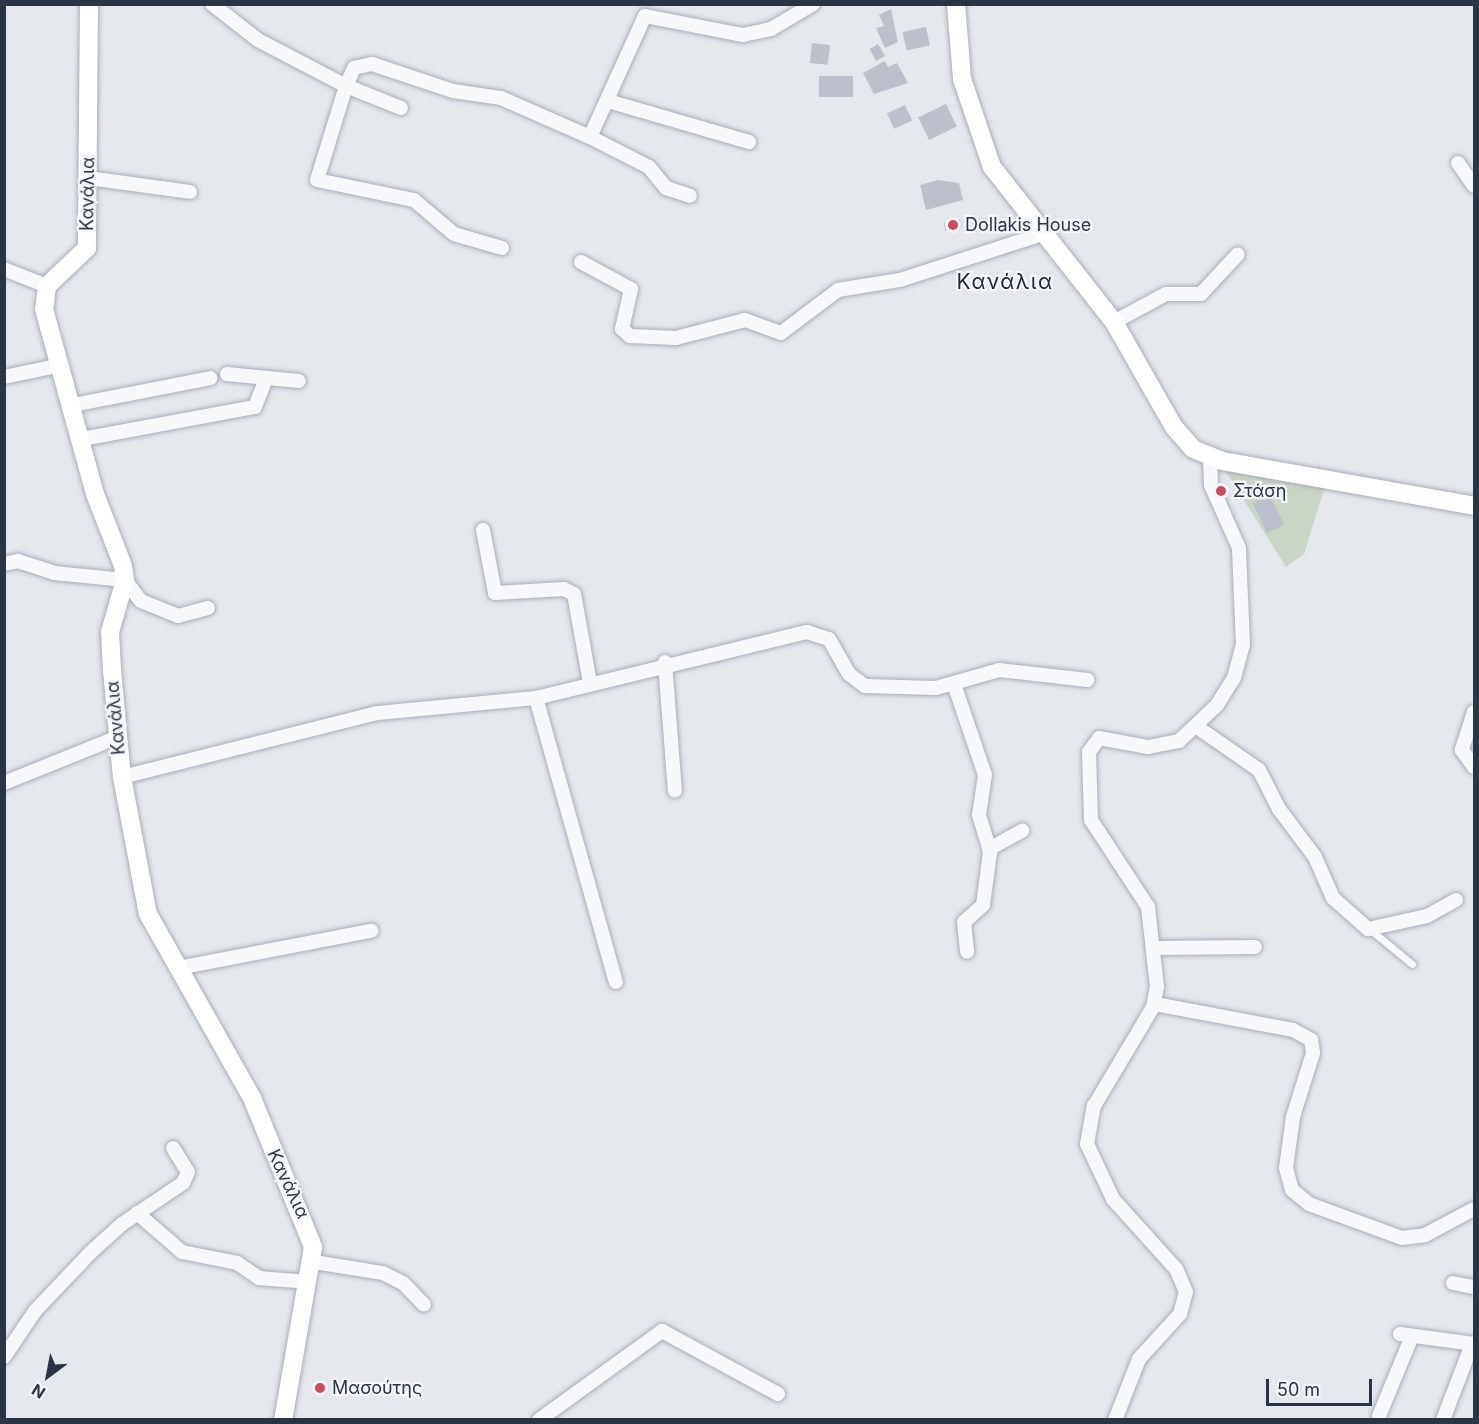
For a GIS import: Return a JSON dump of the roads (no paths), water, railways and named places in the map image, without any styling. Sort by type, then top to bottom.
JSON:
[{"type":"main road","name":"Κανάλια","points":[[47,286],[85,253],[88,178],[88,4]]},
{"type":"main road","points":[[956,4],[962,79],[985,151],[1042,234],[1114,322],[1180,436],[1210,457],[1474,506]]},
{"type":"main road","points":[[47,286],[44,309],[125,580]]},
{"type":"main road","name":"Κανάλια","points":[[125,580],[110,632],[122,777],[148,914],[252,1098],[306,1222],[314,1262],[283,1419]]},
{"type":"street","points":[[212,4],[258,40],[346,86],[401,108]]},
{"type":"street","points":[[590,137],[645,16],[750,35],[813,4]]},
{"type":"street","points":[[502,248],[454,234],[414,200],[317,180],[346,86],[354,68],[372,64],[453,91],[501,98],[590,137],[649,167],[666,188],[690,196]]},
{"type":"street","points":[[608,101],[749,142]]},
{"type":"street","points":[[1458,163],[1474,186]]},
{"type":"street","points":[[88,178],[190,192]]},
{"type":"street","points":[[581,262],[631,289],[622,329],[630,336],[675,338],[745,320],[776,333],[838,290],[900,280],[1042,234]]},
{"type":"street","points":[[1114,322],[1166,294],[1202,294],[1238,255]]},
{"type":"street","points":[[4,269],[47,286]]},
{"type":"street","points":[[4,377],[61,365]]},
{"type":"street","points":[[227,374],[299,381]]},
{"type":"street","points":[[73,405],[210,378]]},
{"type":"street","points":[[82,439],[255,406],[266,378]]},
{"type":"street","points":[[1115,1419],[1139,1359],[1186,1303],[1176,1269],[1113,1199],[1087,1144],[1099,1096],[1155,1004],[1154,948],[1144,897],[1091,820],[1089,752],[1099,738],[1148,747],[1179,741],[1197,727],[1228,691],[1243,645],[1239,548],[1210,485],[1210,457]]},
{"type":"street","points":[[483,530],[495,593],[564,589],[574,594],[590,683]]},
{"type":"street","points":[[4,564],[18,561],[54,573],[125,580],[138,599],[164,612],[185,616],[208,608]]},
{"type":"street","points":[[122,777],[377,713],[536,698],[665,662],[807,632],[829,639],[849,674],[865,686],[954,684],[999,670],[1087,680]]},
{"type":"street","points":[[665,662],[675,792]]},
{"type":"street","points":[[954,684],[985,775],[979,815],[989,849],[983,905],[964,924],[967,952]]},
{"type":"street","points":[[536,698],[616,982]]},
{"type":"street","points":[[1474,712],[1462,750],[1474,767]]},
{"type":"street","points":[[1197,727],[1259,770],[1279,809],[1315,857],[1333,898],[1372,931],[1432,915],[1456,900]]},
{"type":"street","points":[[4,783],[118,737]]},
{"type":"street","points":[[989,849],[1022,831]]},
{"type":"street","points":[[178,968],[371,931]]},
{"type":"street","points":[[1154,948],[1254,947]]},
{"type":"street","points":[[1155,1004],[1293,1030],[1311,1040],[1313,1053],[1293,1117],[1286,1168],[1292,1190],[1309,1204],[1402,1238],[1425,1235],[1474,1209]]},
{"type":"street","points":[[4,1358],[43,1302],[137,1214],[186,1180],[186,1167],[173,1148]]},
{"type":"street","points":[[137,1214],[182,1252],[237,1263],[259,1278],[309,1282]]},
{"type":"street","points":[[314,1262],[383,1273],[403,1283],[424,1305]]},
{"type":"street","points":[[1453,1283],[1474,1287]]},
{"type":"street","points":[[539,1419],[662,1331],[778,1394]]},
{"type":"street","points":[[1379,1416],[1406,1335],[1473,1344],[1443,1419]]},
{"type":"lane","points":[[1372,931],[1412,964]]},
{"type":"place","name":"Dollakis House","points":[[953,225]]},
{"type":"place","name":"Στάση","points":[[1221,491]]},
{"type":"place","name":"Μασούτης","points":[[320,1388]]},
{"type":"district","name":"Κανάλια","points":[[1005,282]]}]
